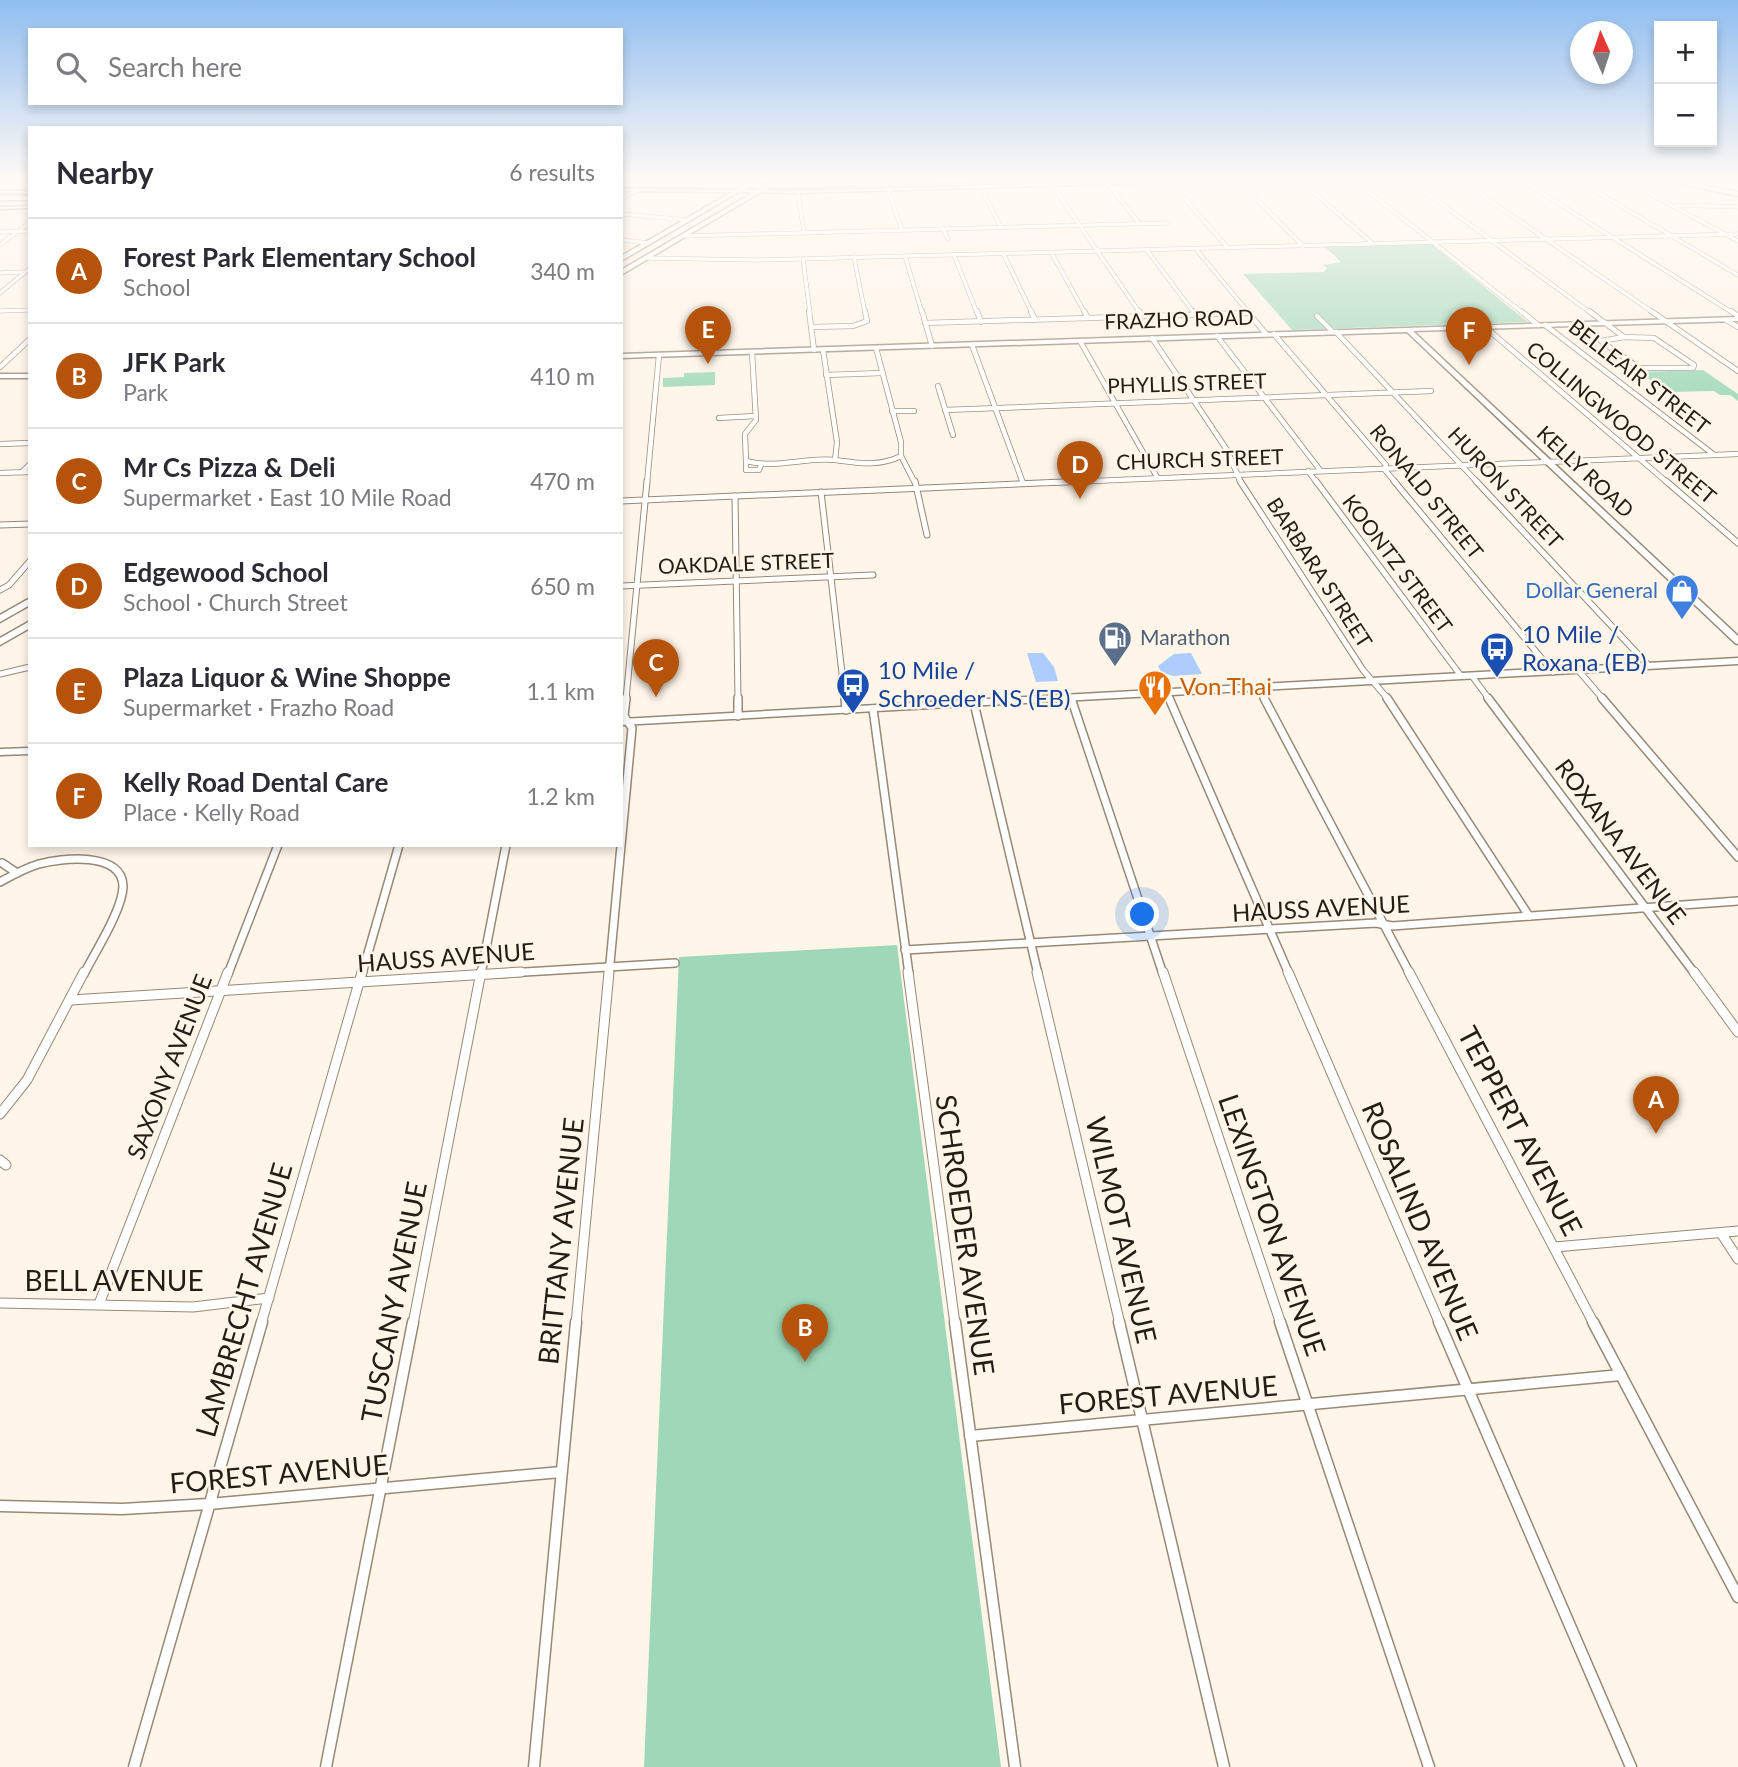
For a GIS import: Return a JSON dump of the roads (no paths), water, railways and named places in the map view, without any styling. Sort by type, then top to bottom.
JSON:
[{"type":"main road","points":[[625,260],[636,264]]},
{"type":"main road","points":[[623,272],[642,260]]},
{"type":"main road","name":"FRAZHO ROAD","points":[[623,356],[1738,318]]},
{"type":"main road","name":"KELLY ROAD","points":[[1408,330],[1738,640]]},
{"type":"main road","points":[[0,376],[28,376]]},
{"type":"main road","points":[[0,619],[28,602]]},
{"type":"main road","points":[[0,642],[28,625]]},
{"type":"main road","points":[[624,722],[1738,661]]},
{"type":"main road","points":[[0,752],[28,751]]},
{"type":"street","points":[[803,260],[814,350]]},
{"type":"street","points":[[812,327],[853,326],[867,321],[855,260]]},
{"type":"street","points":[[906,260],[932,346]]},
{"type":"street","points":[[956,260],[981,321]]},
{"type":"street","points":[[1007,260],[1035,320]]},
{"type":"street","points":[[1056,260],[1088,318]]},
{"type":"street","points":[[1103,260],[1142,316]]},
{"type":"street","points":[[1155,260],[1195,314]]},
{"type":"street","name":"RONALD STREET","points":[[1205,260],[1248,313],[1326,395],[1386,465],[1385,470],[1553,672]]},
{"type":"street","name":"BELLEAIR STREET","points":[[1457,260],[1713,455]]},
{"type":"street","points":[[1518,260],[1624,337],[1654,338],[1694,365],[1693,368],[1639,368],[1601,341],[1601,338],[1624,337]]},
{"type":"street","points":[[1578,260],[1738,371]]},
{"type":"street","points":[[1649,260],[1738,318]]},
{"type":"street","points":[[1713,260],[1738,275]]},
{"type":"street","points":[[0,272],[28,271]]},
{"type":"street","points":[[0,293],[28,271]]},
{"type":"street","points":[[0,311],[28,310]]},
{"type":"street","points":[[925,323],[1248,313]]},
{"type":"street","name":"HURON STREET","points":[[1317,316],[1394,392],[1649,666]]},
{"type":"street","points":[[1726,320],[1738,327]]},
{"type":"street","name":"COLLINGWOOD STREET","points":[[1485,327],[1738,542]]},
{"type":"street","points":[[1217,336],[1320,470]]},
{"type":"street","name":"BARBARA STREET","points":[[1152,338],[1227,450],[1236,474],[1363,670],[1374,681],[1529,916]]},
{"type":"street","points":[[0,367],[28,341]]},
{"type":"street","points":[[1080,341],[1157,477]]},
{"type":"street","points":[[972,345],[1023,483]]},
{"type":"street","points":[[876,348],[901,442],[901,456]]},
{"type":"street","points":[[823,350],[837,442],[835,460]]},
{"type":"street","points":[[752,352],[755,416],[754,424],[745,434],[748,462],[746,470],[759,470],[761,465],[835,460],[848,463],[887,461],[901,456]]},
{"type":"street","name":"BRITTANY AVENUE","points":[[623,830],[632,728],[624,722],[624,716],[659,355]]},
{"type":"street","points":[[826,375],[882,373]]},
{"type":"street","points":[[938,386],[953,435]]},
{"type":"street","name":"PHYLLIS STREET","points":[[945,410],[1431,391]]},
{"type":"street","points":[[892,411],[914,411]]},
{"type":"street","points":[[719,418],[755,416]]},
{"type":"street","points":[[0,444],[28,443]]},
{"type":"street","name":"CHURCH STREET","points":[[623,501],[1738,454]]},
{"type":"street","points":[[901,456],[906,459],[927,535]]},
{"type":"street","points":[[22,472],[28,466]]},
{"type":"street","name":"KOONTZ STREET","points":[[1308,471],[1461,676]]},
{"type":"street","points":[[0,473],[28,472]]},
{"type":"street","points":[[821,492],[846,710]]},
{"type":"street","points":[[735,496],[738,716]]},
{"type":"street","points":[[0,525],[28,524]]},
{"type":"street","points":[[1,590],[28,563]]},
{"type":"street","name":"OAKDALE STREET","points":[[623,586],[873,575]]},
{"type":"street","points":[[0,674],[28,670]]},
{"type":"street","points":[[1578,670],[1738,857]]},
{"type":"street","name":"ROXANA AVENUE","points":[[1472,676],[1738,1032]]},
{"type":"street","name":"TEPPERT AVENUE","points":[[1259,688],[1738,1597]]},
{"type":"street","name":"ROSALIND AVENUE","points":[[1167,692],[1631,1767]]},
{"type":"street","name":"LEXINGTON AVENUE","points":[[1072,698],[1429,1767]]},
{"type":"street","name":"WILMOT AVENUE","points":[[974,703],[1224,1767]]},
{"type":"street","name":"SCHROEDER AVENUE","points":[[873,709],[1015,1767]]},
{"type":"street","name":"SAXONY AVENUE","points":[[99,1304],[277,847]]},
{"type":"street","name":"LAMBRECHT AVENUE","points":[[134,1767],[398,847]]},
{"type":"street","name":"TUSCANY AVENUE","points":[[326,1767],[506,847]]},
{"type":"street","name":"BRITTANY AVENUE","points":[[534,1767],[622,847]]},
{"type":"street","points":[[0,882],[42,863],[79,858],[109,864],[122,874],[124,884],[121,899],[71,1000],[18,1094],[0,1114]]},
{"type":"street","points":[[2,863],[17,873]]},
{"type":"street","name":"HAUSS AVENUE","points":[[905,950],[1529,916],[1738,901]]},
{"type":"street","name":"HAUSS AVENUE","points":[[71,1000],[675,963]]},
{"type":"street","points":[[1555,1247],[1738,1231]]},
{"type":"street","points":[[1721,1233],[1738,1259]]},
{"type":"street","name":"BELL AVENUE","points":[[0,1303],[192,1307],[269,1298]]},
{"type":"street","name":"FOREST AVENUE","points":[[970,1436],[1622,1375]]},
{"type":"street","name":"FOREST AVENUE","points":[[0,1506],[122,1509],[209,1504],[561,1472]]},
{"type":"water","points":[[1027,653],[1043,653],[1054,667],[1058,681],[1036,682]]},
{"type":"water","points":[[1191,653],[1202,674],[1173,676],[1161,672],[1158,666],[1174,654]]},
{"type":"place","name":"Plaza Liquor & Wine Shoppe","points":[[708,364]]},
{"type":"place","name":"Kelly Road Dental Care","points":[[1469,365]]},
{"type":"place","name":"Edgewood School","points":[[1080,499]]},
{"type":"place","name":"Dollar General","points":[[1682,621]]},
{"type":"place","name":"Marathon","points":[[1115,668]]},
{"type":"place","name":"10 Mile / Roxana (EB)","points":[[1497,679]]},
{"type":"place","name":"Mr Cs Pizza & Deli","points":[[656,697]]},
{"type":"place","name":"10 Mile / Schroeder NS (EB)","points":[[853,715]]},
{"type":"place","name":"Von Thai","points":[[1155,717]]},
{"type":"place","name":"Forest Park Elementary School","points":[[1656,1134]]},
{"type":"place","name":"JFK Park","points":[[805,1362]]}]
